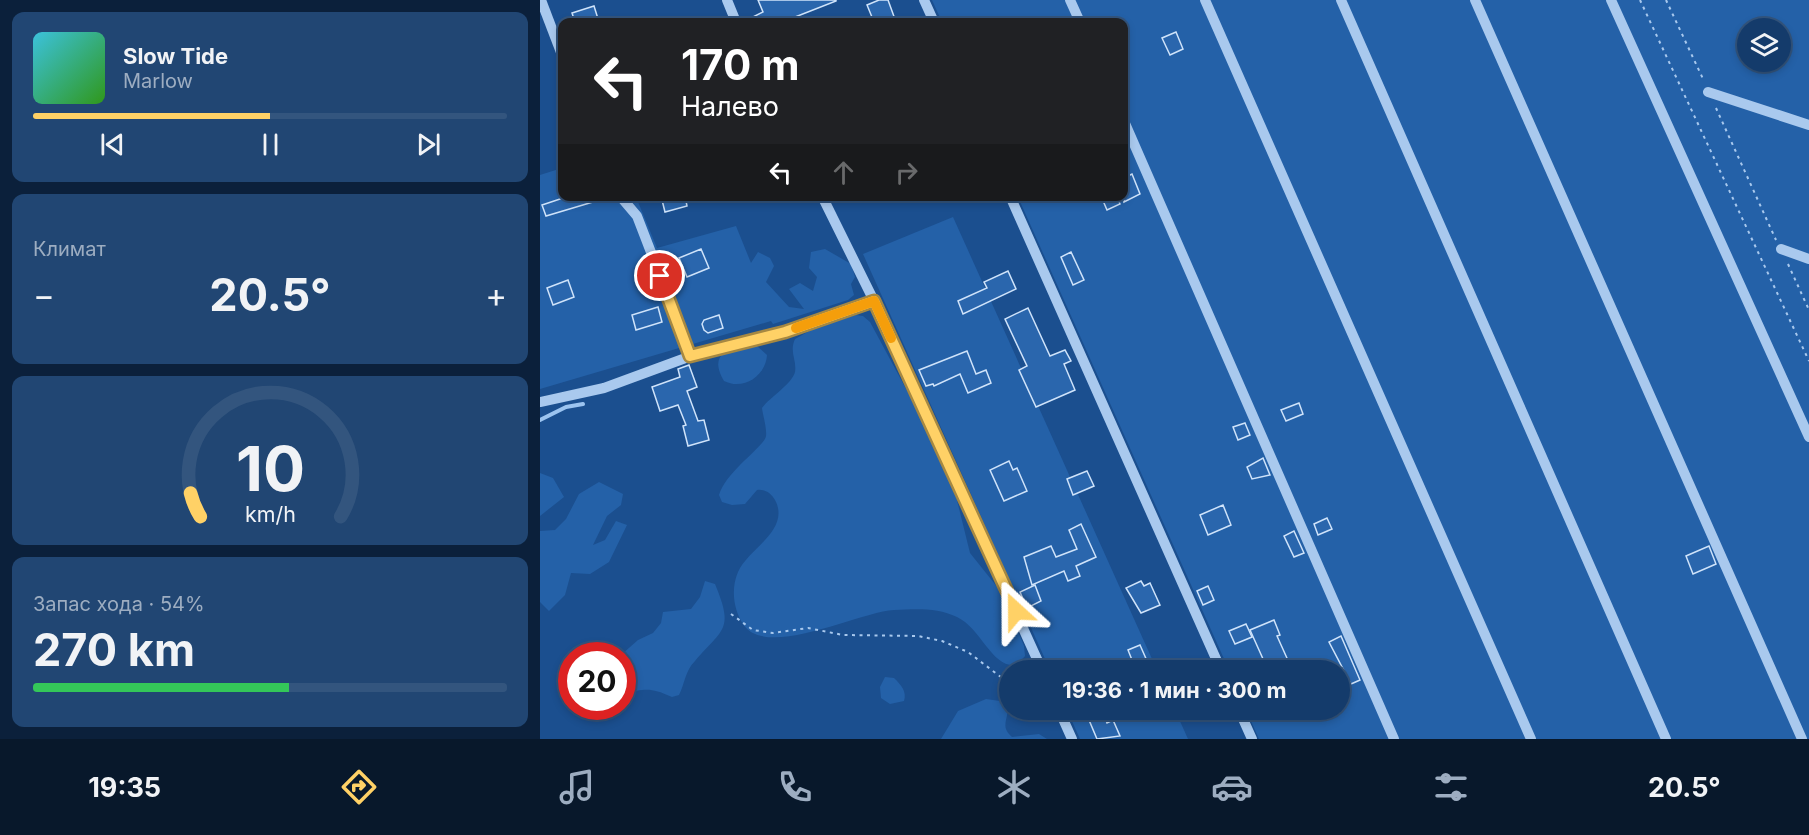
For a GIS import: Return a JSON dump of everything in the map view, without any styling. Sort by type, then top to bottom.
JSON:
[{"type":"lane","points":[[541,0],[558,45]]},
{"type":"lane","points":[[727,0],[734,18]]},
{"type":"lane","points":[[924,0],[932,18]]},
{"type":"lane","points":[[1070,0],[1078,18]]},
{"type":"lane","points":[[1205,0],[1531,739]]},
{"type":"lane","points":[[1341,0],[1666,739]]},
{"type":"lane","points":[[1475,0],[1802,739]]},
{"type":"lane","points":[[1611,0],[1809,437]]},
{"type":"lane","points":[[1708,92],[1809,125]]},
{"type":"lane","points":[[1128,130],[1394,739]]},
{"type":"lane","points":[[624,201],[637,216],[690,356]]},
{"type":"lane","points":[[824,201],[874,301],[1037,660]]},
{"type":"lane","points":[[1012,201],[1217,660]]},
{"type":"lane","points":[[1781,249],[1809,258]]},
{"type":"lane","points":[[540,402],[604,388],[690,356],[785,332],[874,301]]},
{"type":"lane","points":[[1063,720],[1072,739]]},
{"type":"lane","points":[[1243,720],[1252,739]]},
{"type":"path","points":[[1640,0],[1809,361]]},
{"type":"path","points":[[1666,0],[1809,310]]},
{"type":"path","points":[[731,614],[753,630],[773,633],[808,628],[843,635],[918,636],[942,641],[968,652],[999,676]]},
{"type":"shaded area","points":[[932,0],[1809,0],[1809,739],[1259,739],[1250,720],[1350,720],[1350,660],[1225,660],[1020,201],[1128,201],[1128,18],[940,18]]},
{"type":"shaded area","points":[[558,169],[558,201],[638,201],[657,248],[736,226],[751,263],[758,252],[770,258],[774,266],[766,282],[789,307],[804,309],[789,289],[800,283],[813,291],[817,277],[809,268],[811,252],[825,249],[851,264],[855,277],[851,284],[854,295],[848,300],[773,324],[771,321],[540,389],[540,175]]},
{"type":"shaded area","points":[[953,217],[1152,660],[1046,660],[863,254]]},
{"type":"shaded area","points":[[856,315],[863,316],[870,322],[933,439],[952,480],[970,553],[1002,593],[1024,646],[1025,656],[1021,660],[1000,660],[966,623],[957,617],[934,610],[894,610],[791,636],[771,637],[755,634],[743,624],[735,605],[736,578],[743,564],[773,530],[778,511],[775,500],[763,490],[757,490],[745,504],[732,505],[722,502],[719,495],[729,477],[764,440],[766,433],[762,408],[793,377],[795,339],[813,329]]},
{"type":"shaded area","points":[[757,346],[767,355],[763,369],[758,375],[739,384],[724,381],[719,371],[720,357],[732,349]]},
{"type":"shaded area","points":[[540,473],[553,478],[564,497],[540,516]]},
{"type":"shaded area","points":[[599,482],[623,494],[621,505],[607,516],[593,545],[605,540],[616,521],[627,525],[609,562],[590,574],[571,573],[565,595],[549,611],[540,602],[540,531],[555,530],[566,519],[579,494]]},
{"type":"shaded area","points":[[705,581],[715,584],[725,620],[719,634],[687,673],[679,695],[672,697],[648,690],[636,691],[636,642],[653,633],[661,623],[663,612],[691,609],[700,597]]},
{"type":"shaded area","points":[[885,677],[894,678],[901,686],[905,694],[904,701],[890,704],[881,698],[880,687]]},
{"type":"shaded area","points":[[986,699],[999,701],[999,720],[1006,720],[1006,730],[1012,737],[1039,734],[1047,739],[941,739],[958,711]]},
{"type":"shaded area","points":[[1071,720],[1179,720],[1188,739],[1080,739]]},
{"type":"building","points":[[758,0],[836,0],[793,18],[751,18],[763,12]]},
{"type":"building","points":[[879,0],[888,0],[895,18],[872,18],[867,5]]},
{"type":"building","points":[[594,6],[598,18],[574,18],[572,13]]},
{"type":"building","points":[[1176,32],[1183,49],[1170,55],[1162,38]]},
{"type":"building","points":[[1132,174],[1140,194],[1128,200],[1128,176]]},
{"type":"building","points":[[558,200],[596,201],[546,216],[542,205]]},
{"type":"building","points":[[662,201],[686,201],[687,206],[665,212]]},
{"type":"building","points":[[1103,201],[1118,201],[1120,204],[1107,210]]},
{"type":"building","points":[[701,249],[709,268],[687,277],[679,258]]},
{"type":"building","points":[[1071,252],[1084,280],[1073,285],[1061,257]]},
{"type":"building","points":[[1008,271],[1016,289],[963,314],[958,301],[987,288],[984,282]]},
{"type":"building","points":[[568,280],[574,297],[553,305],[547,288]]},
{"type":"building","points":[[658,307],[662,322],[636,330],[632,315]]},
{"type":"building","points":[[1028,308],[1050,356],[1065,350],[1071,361],[1064,364],[1075,390],[1036,407],[1019,370],[1027,366],[1005,319]]},
{"type":"building","points":[[719,315],[723,328],[708,333],[704,330],[702,324],[704,320]]},
{"type":"building","points":[[967,351],[976,374],[986,370],[991,383],[968,393],[960,374],[934,386],[933,384],[926,386],[919,370]]},
{"type":"building","points":[[689,365],[697,387],[687,391],[698,421],[704,420],[709,440],[688,446],[683,426],[686,425],[678,405],[660,411],[652,387],[680,377],[678,369]]},
{"type":"building","points":[[1299,403],[1303,414],[1286,421],[1281,410]]},
{"type":"building","points":[[1245,423],[1250,435],[1238,440],[1233,427]]},
{"type":"building","points":[[1263,458],[1270,475],[1252,479],[1247,467]]},
{"type":"building","points":[[1009,461],[1013,470],[1017,468],[1027,491],[1004,501],[990,470]]},
{"type":"building","points":[[1087,471],[1094,486],[1073,495],[1067,479]]},
{"type":"building","points":[[1223,505],[1231,525],[1208,535],[1200,515]]},
{"type":"building","points":[[1327,518],[1332,529],[1318,535],[1314,524]]},
{"type":"building","points":[[1081,524],[1096,557],[1076,566],[1080,576],[1068,581],[1064,571],[1032,585],[1024,557],[1051,546],[1056,557],[1077,549],[1069,530]]},
{"type":"building","points":[[1294,531],[1304,553],[1294,557],[1284,536]]},
{"type":"building","points":[[1709,546],[1716,564],[1693,574],[1686,556]]},
{"type":"building","points":[[1141,581],[1144,586],[1150,583],[1160,605],[1141,613],[1126,588]]},
{"type":"building","points":[[1035,585],[1041,601],[1027,608],[1020,592]]},
{"type":"building","points":[[1208,586],[1214,600],[1203,605],[1197,591]]},
{"type":"building","points":[[1274,620],[1280,635],[1277,636],[1288,660],[1264,660],[1250,630]]},
{"type":"building","points":[[1246,624],[1252,637],[1235,644],[1229,631]]},
{"type":"building","points":[[1341,636],[1360,680],[1351,684],[1350,660],[1338,660],[1329,642]]},
{"type":"building","points":[[1140,645],[1147,660],[1132,660],[1128,650]]},
{"type":"building","points":[[1089,720],[1106,720],[1107,723],[1113,720],[1120,736],[1097,739]]},
{"type":"waterway","points":[[540,420],[566,407],[583,404]]},
{"type":"slow traffic","points":[[796,328],[874,301],[891,338]]},
{"type":"route","points":[[660,276],[690,356],[785,332],[874,301],[1016,611]]}]
